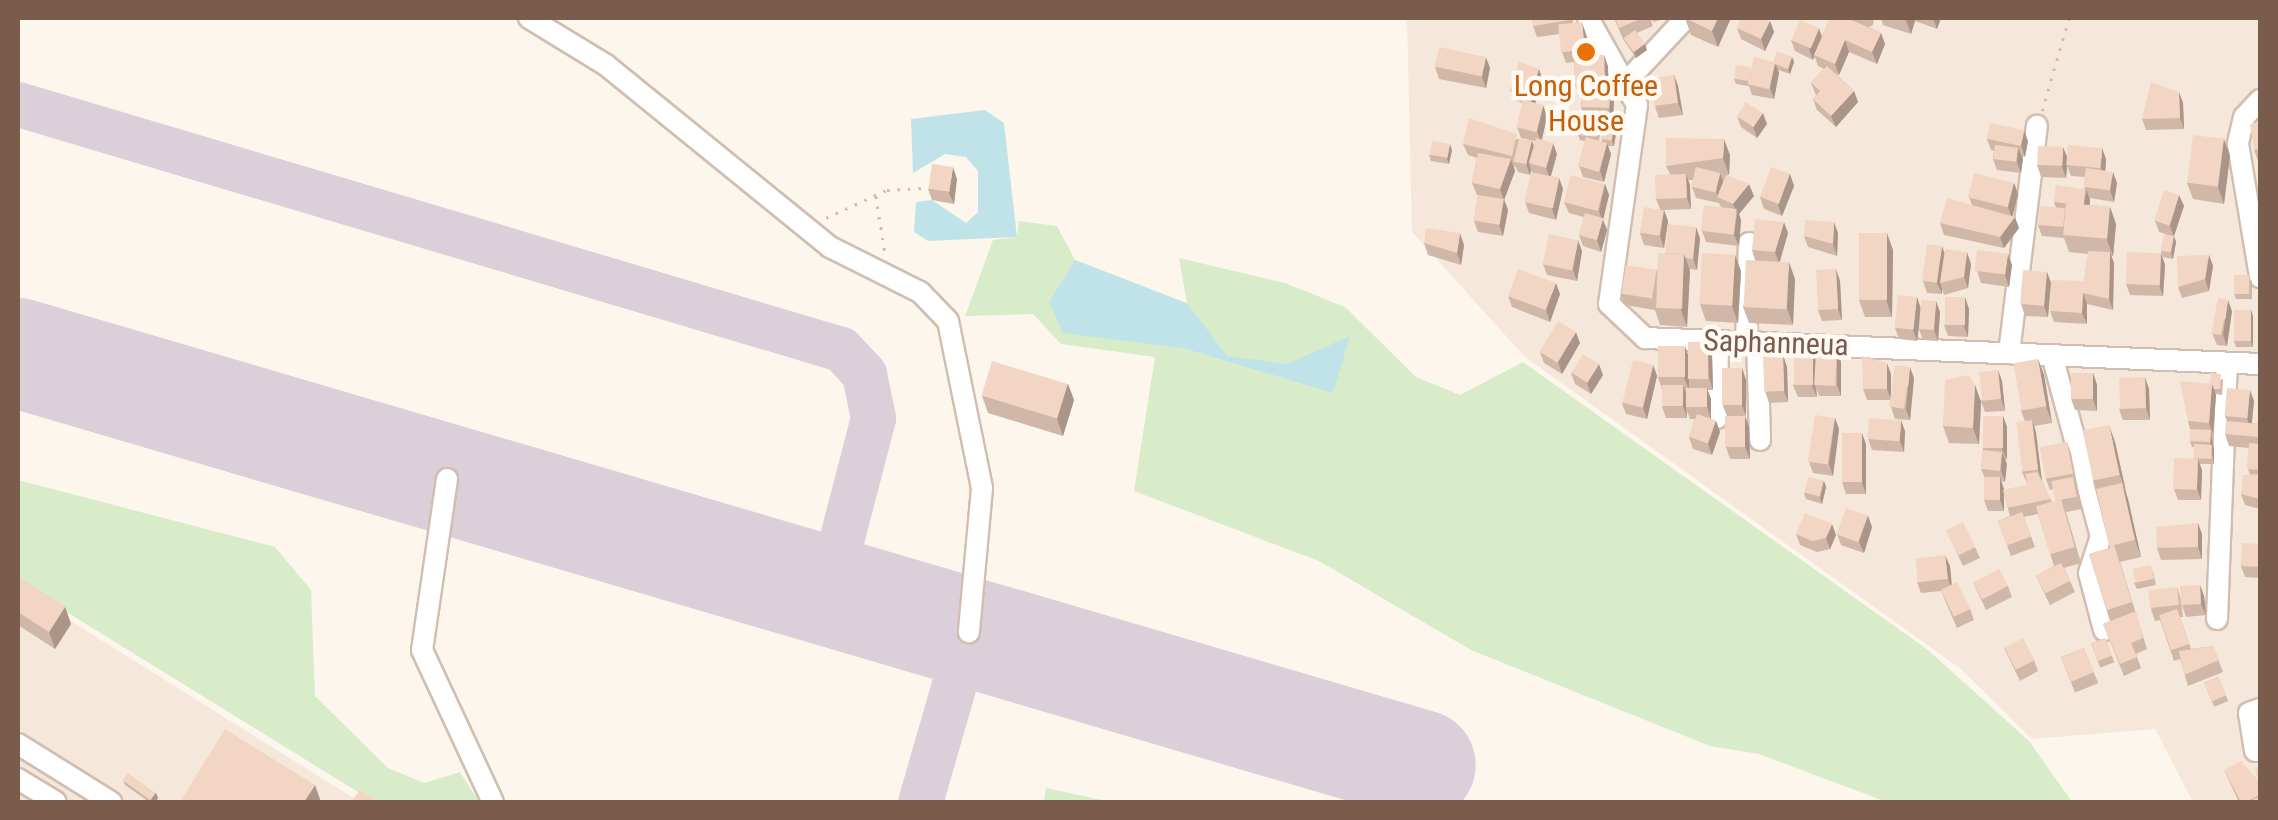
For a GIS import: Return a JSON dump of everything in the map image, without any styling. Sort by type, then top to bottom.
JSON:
[{"type":"street","points":[[529,18],[606,65],[830,247],[912,289],[956,340],[982,488],[968,632]]},
{"type":"street","name":"Saphanneua","points":[[1588,18],[1627,81],[1637,154],[1610,304],[1645,338],[2260,364]]},
{"type":"street","points":[[1627,81],[1686,18]]},
{"type":"street","points":[[2260,100],[2244,117],[2238,144],[2260,277]]},
{"type":"street","points":[[2009,353],[2038,126]]},
{"type":"street","points":[[1750,243],[1751,342],[1760,440]]},
{"type":"street","points":[[1717,418],[1718,341]]},
{"type":"street","points":[[2052,355],[2101,536],[2089,574],[2104,630]]},
{"type":"street","points":[[2217,619],[2228,364]]},
{"type":"street","points":[[447,479],[422,650],[494,802]]},
{"type":"street","points":[[2255,751],[2248,712],[2260,709]]},
{"type":"street","points":[[18,744],[111,802]]},
{"type":"street","points":[[18,779],[56,802]]},
{"type":"path","points":[[2038,126],[2069,18]]},
{"type":"path","points":[[786,208],[831,218],[876,196],[921,188]]},
{"type":"path","points":[[876,196],[880,241],[912,289]]},
{"type":"shaded area","points":[[1407,18],[2260,18],[2260,802],[2193,802],[2155,729],[2032,739],[1961,669],[1525,357],[1412,232]]},
{"type":"shaded area","points":[[18,588],[360,802],[18,802]]},
{"type":"green space","points":[[1019,221],[1057,226],[1075,260],[1187,303],[1179,258],[1285,283],[1345,307],[1416,377],[1460,395],[1523,362],[1928,650],[2029,741],[2072,802],[1887,802],[1759,754],[1710,746],[1471,650],[1319,561],[1134,491],[1155,357],[1061,344],[1033,314],[965,316],[993,240],[1017,237]]},
{"type":"green space","points":[[18,480],[275,547],[311,590],[315,696],[388,768],[424,783],[460,772],[479,802],[374,802],[18,582]]},
{"type":"green space","points":[[1046,788],[1111,802],[1044,802]]},
{"type":"water","points":[[985,110],[1004,123],[1017,237],[928,241],[914,232],[916,202],[932,200],[966,223],[978,212],[978,171],[966,157],[945,154],[913,173],[911,119]]},
{"type":"water","points":[[1075,260],[1188,304],[1227,356],[1287,364],[1350,336],[1333,393],[1183,348],[1063,333],[1049,302]]},
{"type":"building","points":[[1531,18],[1570,18],[1570,20],[1533,26]]},
{"type":"building","points":[[1615,18],[1643,18],[1619,28]]},
{"type":"building","points":[[1685,18],[1718,18],[1712,31]]},
{"type":"building","points":[[1741,18],[1770,21],[1761,39],[1737,28]]},
{"type":"building","points":[[1830,18],[1847,18],[1881,33],[1872,52],[1845,40],[1835,64],[1814,55]]},
{"type":"building","points":[[1800,20],[1819,28],[1811,48],[1791,40]]},
{"type":"building","points":[[1582,22],[1585,50],[1561,52],[1558,25]]},
{"type":"building","points":[[1635,30],[1645,44],[1634,52],[1624,38]]},
{"type":"building","points":[[1439,47],[1486,57],[1482,77],[1435,67]]},
{"type":"building","points":[[1777,51],[1792,57],[1788,69],[1773,62]]},
{"type":"building","points":[[1604,55],[1605,84],[1575,85],[1574,56]]},
{"type":"building","points":[[1754,57],[1775,62],[1769,89],[1748,84]]},
{"type":"building","points":[[1519,62],[1539,69],[1530,95],[1510,88]]},
{"type":"building","points":[[1736,65],[1751,67],[1749,81],[1734,79]]},
{"type":"building","points":[[1827,66],[1854,91],[1831,116],[1813,99],[1820,91],[1811,83]]},
{"type":"building","points":[[1674,75],[1678,103],[1654,106],[1650,78]]},
{"type":"building","points":[[2151,82],[2179,92],[2180,118],[2142,119]]},
{"type":"building","points":[[1582,88],[1610,89],[1609,108],[1581,107]]},
{"type":"building","points":[[1523,100],[1543,105],[1537,132],[1516,127]]},
{"type":"building","points":[[1746,102],[1763,113],[1754,127],[1737,116]]},
{"type":"building","points":[[1469,118],[1517,134],[1512,156],[1463,144]]},
{"type":"building","points":[[1604,119],[1615,121],[1611,141],[1601,139]]},
{"type":"building","points":[[1580,120],[1598,122],[1596,137],[1578,135]]},
{"type":"building","points":[[2260,122],[2260,149],[2254,150],[2250,124]]},
{"type":"building","points":[[1990,123],[2024,130],[2021,146],[1987,139]]},
{"type":"building","points":[[2193,135],[2224,139],[2218,186],[2187,183]]},
{"type":"building","points":[[1586,137],[1607,143],[1599,172],[1578,166]]},
{"type":"building","points":[[1519,138],[1532,141],[1526,164],[1514,161]]},
{"type":"building","points":[[1536,138],[1553,143],[1546,168],[1529,163]]},
{"type":"building","points":[[1666,138],[1724,139],[1723,158],[1666,166]]},
{"type":"building","points":[[1432,141],[1450,144],[1448,158],[1430,155]]},
{"type":"building","points":[[1995,145],[2018,148],[2016,162],[1993,159]]},
{"type":"building","points":[[2068,145],[2102,148],[2100,168],[2066,165]]},
{"type":"building","points":[[2038,146],[2063,147],[2062,166],[2037,165]]},
{"type":"building","points":[[1478,153],[1511,159],[1500,189],[1472,183]]},
{"type":"building","points":[[932,164],[953,167],[949,192],[929,189]]},
{"type":"building","points":[[1696,167],[1720,173],[1715,192],[1691,186]]},
{"type":"building","points":[[1771,167],[1790,174],[1779,204],[1760,197]]},
{"type":"building","points":[[2086,168],[2113,172],[2110,191],[2083,187]]},
{"type":"building","points":[[1531,172],[1559,178],[1553,208],[1525,202]]},
{"type":"building","points":[[1974,173],[2014,183],[2008,207],[1968,197]]},
{"type":"building","points":[[1686,174],[1687,198],[1656,199],[1655,175]]},
{"type":"building","points":[[1571,175],[1605,184],[1598,211],[1564,202]]},
{"type":"building","points":[[1726,175],[1749,184],[1733,204],[1717,197]]},
{"type":"building","points":[[2056,185],[2086,189],[2083,206],[2054,202]]},
{"type":"building","points":[[2164,190],[2179,195],[2169,225],[2154,220]]},
{"type":"building","points":[[1478,195],[1504,199],[1500,225],[1474,221]]},
{"type":"building","points":[[1947,198],[2015,217],[2000,237],[1940,223]]},
{"type":"building","points":[[2066,203],[2110,207],[2107,239],[2063,235]]},
{"type":"building","points":[[1704,205],[1737,209],[1734,235],[1701,231]]},
{"type":"building","points":[[2040,206],[2065,208],[2063,227],[2038,225]]},
{"type":"building","points":[[1644,207],[1664,210],[1660,236],[1640,233]]},
{"type":"building","points":[[1585,213],[1603,218],[1597,240],[1579,235]]},
{"type":"building","points":[[1755,219],[1784,222],[1775,252],[1752,250]]},
{"type":"building","points":[[1805,220],[1834,222],[1833,244],[1804,236]]},
{"type":"building","points":[[1668,224],[1696,227],[1693,259],[1684,254],[1665,253]]},
{"type":"building","points":[[1426,228],[1460,233],[1457,253],[1424,243]]},
{"type":"building","points":[[1859,233],[1887,233],[1887,300],[1859,300]]},
{"type":"building","points":[[1549,234],[1578,240],[1572,271],[1543,264]]},
{"type":"building","points":[[2164,234],[2174,236],[2171,253],[2161,251]]},
{"type":"building","points":[[1927,244],[1942,246],[1937,283],[1922,281]]},
{"type":"building","points":[[1945,249],[1967,252],[1964,277],[1940,283]]},
{"type":"building","points":[[1977,250],[2008,254],[2005,275],[1974,271]]},
{"type":"building","points":[[2088,251],[2110,252],[2109,299],[2083,293],[2082,313],[2050,311],[2051,280],[2084,281]]},
{"type":"building","points":[[2127,252],[2161,253],[2160,285],[2126,284]]},
{"type":"building","points":[[1658,253],[1684,254],[1682,309],[1656,308]]},
{"type":"building","points":[[1702,253],[1735,255],[1732,306],[1699,304]]},
{"type":"building","points":[[2209,255],[2205,279],[2178,287],[2177,256]]},
{"type":"building","points":[[1746,260],[1789,262],[1786,309],[1744,307]]},
{"type":"building","points":[[1626,265],[1657,270],[1652,298],[1621,294]]},
{"type":"building","points":[[1518,269],[1556,283],[1546,310],[1508,296]]},
{"type":"building","points":[[1836,269],[1838,309],[1818,310],[1816,270]]},
{"type":"building","points":[[2023,270],[2047,272],[2044,306],[2020,304]]},
{"type":"building","points":[[2234,275],[2249,275],[2249,294],[2234,294]]},
{"type":"building","points":[[1898,295],[1917,297],[1913,330],[1895,328]]},
{"type":"building","points":[[1945,297],[1965,297],[1965,325],[1945,325]]},
{"type":"building","points":[[2218,298],[2228,300],[2221,335],[2211,333]]},
{"type":"building","points":[[1921,300],[1936,301],[1934,330],[1919,329]]},
{"type":"building","points":[[2234,310],[2251,310],[2251,341],[2234,341]]},
{"type":"building","points":[[1558,321],[1576,332],[1557,363],[1539,352]]},
{"type":"building","points":[[1688,342],[1708,342],[1708,379],[1688,379]]},
{"type":"building","points":[[1658,346],[1685,346],[1685,377],[1658,377]]},
{"type":"building","points":[[1794,349],[1813,349],[1813,385],[1794,385]]},
{"type":"building","points":[[1816,350],[1837,351],[1835,386],[1814,385]]},
{"type":"building","points":[[1583,354],[1599,364],[1587,383],[1571,373]]},
{"type":"building","points":[[1783,355],[1784,391],[1764,392],[1763,356]]},
{"type":"building","points":[[1862,356],[1887,363],[1887,389],[1863,389]]},
{"type":"building","points":[[2038,359],[2046,406],[2022,411],[2013,363]]},
{"type":"building","points":[[1633,360],[1653,365],[1643,408],[1622,403]]},
{"type":"building","points":[[992,361],[1068,384],[1057,419],[981,395]]},
{"type":"building","points":[[1895,365],[1910,367],[1904,409],[1889,407]]},
{"type":"building","points":[[1722,368],[1742,368],[1742,405],[1722,405]]},
{"type":"building","points":[[1998,370],[2001,399],[1982,401],[1979,372]]},
{"type":"building","points":[[2071,373],[2093,373],[2093,399],[2071,399]]},
{"type":"building","points":[[2211,373],[2221,374],[2220,389],[2210,384]]},
{"type":"building","points":[[1969,375],[1975,385],[1973,428],[1943,426],[1945,380]]},
{"type":"building","points":[[2145,377],[2146,408],[2120,409],[2119,378]]},
{"type":"building","points":[[2180,381],[2212,384],[2209,423],[2188,421]]},
{"type":"building","points":[[1662,385],[1683,385],[1683,406],[1662,406]]},
{"type":"building","points":[[1686,388],[1707,388],[1707,407],[1686,407]]},
{"type":"building","points":[[2227,388],[2250,390],[2247,418],[2225,416]]},
{"type":"building","points":[[1697,414],[1716,421],[1708,443],[1689,437]]},
{"type":"building","points":[[1815,415],[1835,418],[1827,465],[1808,461]]},
{"type":"building","points":[[1725,416],[1745,416],[1745,447],[1725,447]]},
{"type":"building","points":[[1983,416],[2003,416],[2003,448],[1983,448]]},
{"type":"building","points":[[1869,418],[1901,420],[1899,441],[1868,439]]},
{"type":"building","points":[[2032,420],[2038,470],[2022,472],[2016,422]]},
{"type":"building","points":[[2226,421],[2260,424],[2259,437],[2225,434]]},
{"type":"building","points":[[2109,425],[2120,475],[2093,480],[2083,431]]},
{"type":"building","points":[[2190,429],[2211,430],[2210,442],[2189,441]]},
{"type":"building","points":[[1842,433],[1862,433],[1862,482],[1842,482]]},
{"type":"building","points":[[2067,442],[2073,473],[2046,479],[2040,447]]},
{"type":"building","points":[[2249,443],[2260,444],[2258,470],[2247,469]]},
{"type":"building","points":[[2194,444],[2212,445],[2211,459],[2193,458]]},
{"type":"building","points":[[1983,450],[2002,452],[2000,471],[1981,469]]},
{"type":"building","points":[[2174,458],[2198,459],[2197,490],[2173,489]]},
{"type":"building","points":[[2037,472],[2051,499],[2007,508],[2003,490],[2028,485],[2025,474]]},
{"type":"building","points":[[2260,474],[2260,499],[2241,494],[2243,475]]},
{"type":"building","points":[[1808,477],[1824,481],[1820,496],[1804,493]]},
{"type":"building","points":[[1984,477],[2000,477],[2000,500],[1984,500]]},
{"type":"building","points":[[2073,477],[2077,497],[2055,501],[2051,481]]},
{"type":"building","points":[[2122,483],[2135,540],[2114,545],[2132,602],[2107,610],[2089,554],[2110,548],[2096,489]]},
{"type":"building","points":[[2061,499],[2075,547],[2050,554],[2036,506]]},
{"type":"building","points":[[1846,508],[1868,516],[1858,542],[1836,534]]},
{"type":"building","points":[[2022,512],[2031,536],[2007,546],[1998,521]]},
{"type":"building","points":[[1805,513],[1832,524],[1826,538],[1812,541],[1796,534]]},
{"type":"building","points":[[1963,522],[1975,547],[1958,555],[1946,530]]},
{"type":"building","points":[[2198,523],[2198,547],[2157,548],[2156,527]]},
{"type":"building","points":[[2242,543],[2260,544],[2259,567],[2241,566]]},
{"type":"building","points":[[1945,555],[1948,579],[1918,582],[1915,559]]},
{"type":"building","points":[[2061,563],[2070,581],[2045,594],[2036,576]]},
{"type":"building","points":[[2151,565],[2154,579],[2135,583],[2132,569]]},
{"type":"building","points":[[1999,569],[2008,586],[1982,599],[1973,583]]},
{"type":"building","points":[[18,577],[65,607],[49,632],[18,612]]},
{"type":"building","points":[[1957,582],[1970,609],[1954,617],[1941,590]]},
{"type":"building","points":[[2200,585],[2201,604],[2181,605],[2180,586]]},
{"type":"building","points":[[2177,587],[2179,605],[2150,608],[2148,590]]},
{"type":"building","points":[[2177,609],[2189,644],[2171,650],[2159,615]]},
{"type":"building","points":[[2136,611],[2143,638],[2131,643],[2137,657],[2120,664],[2103,624]]},
{"type":"building","points":[[2023,638],[2034,660],[2016,670],[2004,648]]},
{"type":"building","points":[[2105,638],[2112,656],[2098,661],[2091,643]]},
{"type":"building","points":[[2213,646],[2219,660],[2184,675],[2179,651]]},
{"type":"building","points":[[2084,648],[2094,672],[2071,682],[2061,658]]},
{"type":"building","points":[[2218,677],[2226,695],[2212,701],[2204,683]]},
{"type":"building","points":[[225,729],[315,785],[304,802],[180,802]]},
{"type":"building","points":[[2241,761],[2258,780],[2255,769],[2260,766],[2260,795],[2245,802],[2241,802],[2224,770]]},
{"type":"building","points":[[128,773],[156,793],[150,800],[123,780]]},
{"type":"building","points":[[360,790],[378,802],[351,802]]},
{"type":"taxiway","points":[[18,104],[841,349],[864,374],[873,418],[828,591]]},
{"type":"taxiway","points":[[920,802],[969,632]]},
{"type":"runway","points":[[18,353],[1421,765]]},
{"type":"place","name":"Long Coffee House","points":[[1586,52]]}]
